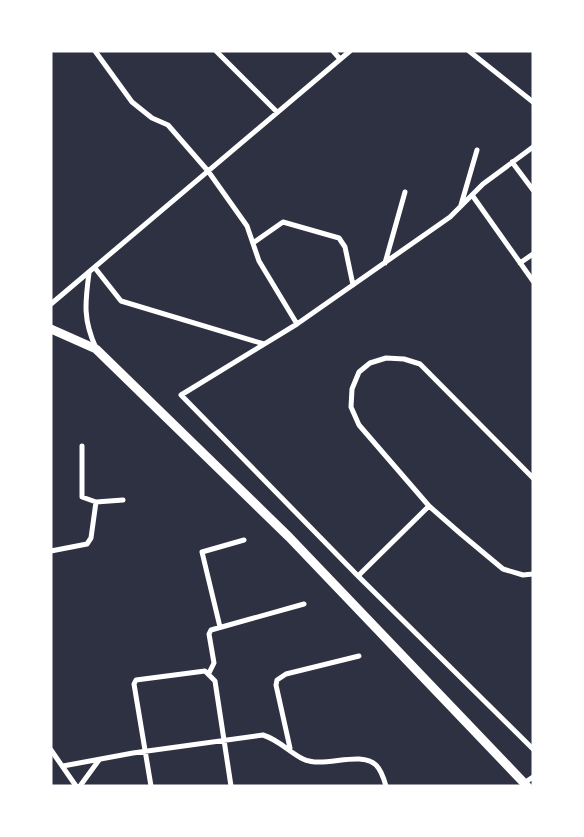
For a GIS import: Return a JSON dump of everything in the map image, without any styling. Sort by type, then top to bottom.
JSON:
[{"type":"street","points":[[95,51],[132,102],[152,118],[168,126],[208,171],[247,226],[266,274],[297,324]]},
{"type":"street","points":[[216,51],[278,112]]},
{"type":"street","points":[[333,51],[340,59]]},
{"type":"street","points":[[51,304],[350,51]]},
{"type":"street","points":[[470,51],[533,102]]},
{"type":"street","points":[[533,147],[483,184],[450,217],[385,263],[297,324],[180,395],[358,576],[533,749]]},
{"type":"street","points":[[461,206],[476,150]]},
{"type":"street","points":[[512,162],[533,190]]},
{"type":"street","points":[[385,263],[405,192]]},
{"type":"street","points":[[472,195],[533,281]]},
{"type":"street","points":[[253,243],[283,222],[339,238],[345,246],[353,285]]},
{"type":"street","points":[[520,263],[533,254]]},
{"type":"street","points":[[95,268],[121,302],[264,344]]},
{"type":"street","points":[[89,273],[86,306],[87,330],[96,349]]},
{"type":"street","points":[[51,329],[96,349],[290,537],[526,784],[533,777]]},
{"type":"street","points":[[533,478],[420,364],[404,359],[386,358],[370,363],[359,372],[352,389],[351,407],[359,425],[429,506],[503,569],[523,575],[533,574]]},
{"type":"street","points":[[82,446],[82,497],[96,502],[123,500]]},
{"type":"street","points":[[51,551],[88,544],[91,538],[96,502]]},
{"type":"street","points":[[358,576],[429,506]]},
{"type":"street","points":[[220,627],[202,552],[244,540]]},
{"type":"street","points":[[209,673],[214,663],[209,634],[211,630],[304,604]]},
{"type":"street","points":[[290,749],[276,685],[278,680],[286,674],[359,656]]},
{"type":"street","points":[[151,786],[134,684],[136,680],[206,671],[215,681],[231,786]]},
{"type":"street","points":[[64,766],[263,735],[276,740],[303,759],[316,762],[371,761],[377,766],[386,786]]},
{"type":"street","points":[[51,750],[78,786],[100,760]]}]
